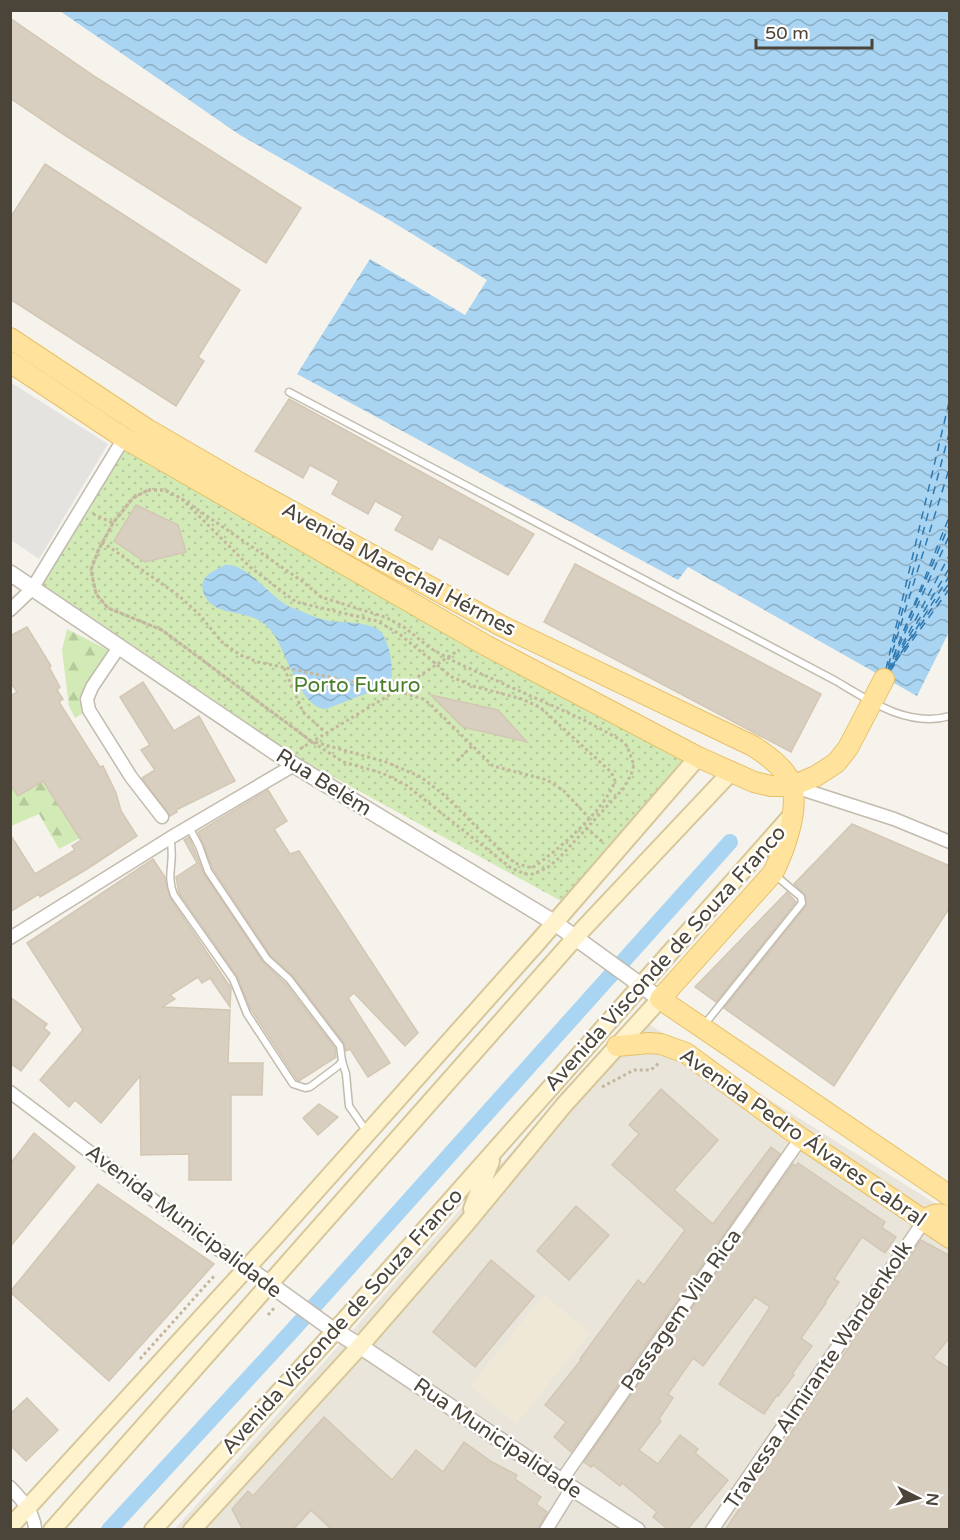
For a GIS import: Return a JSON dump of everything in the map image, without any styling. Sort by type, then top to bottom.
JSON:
[{"type":"main road","name":"Avenida Marechal Hérmes","points":[[10,338],[147,429],[221,472],[500,624],[753,746],[778,765],[792,786]]},
{"type":"main road","name":"Avenida Marechal Hérmes","points":[[10,362],[124,438],[488,646],[698,757],[754,782],[771,786],[792,786]]},
{"type":"main road","points":[[488,646],[500,624]]},
{"type":"main road","points":[[791,816],[792,786],[816,776],[836,763],[848,748],[884,679]]},
{"type":"main road","points":[[10,1527],[368,1133],[555,923],[698,757]]},
{"type":"main road","points":[[52,1530],[576,938],[731,772]]},
{"type":"main road","name":"Avenida Visconde de Souza Franco","points":[[192,1530],[360,1346],[466,1224],[564,1105],[773,873],[788,837],[791,816]]},
{"type":"main road","name":"Avenida Visconde de Souza Franco","points":[[153,1530],[330,1328],[495,1150],[634,981],[791,816]]},
{"type":"main road","name":"Avenida Pedro Álvares Cabral","points":[[660,999],[950,1196]]},
{"type":"main road","name":"Avenida Pedro Álvares Cabral","points":[[617,1046],[661,1044],[686,1053],[801,1138],[950,1238]]},
{"type":"main road","points":[[466,1224],[495,1150]]},
{"type":"main road","points":[[924,1221],[933,1214],[950,1217]]},
{"type":"street","points":[[10,610],[32,589],[124,438]]},
{"type":"street","name":"Rua Belém","points":[[10,573],[294,765],[555,923],[660,999]]},
{"type":"street","points":[[119,647],[92,687],[87,699],[88,710],[131,777],[162,817]]},
{"type":"street","points":[[10,938],[170,838],[294,765]]},
{"type":"street","name":"Avenida Marechal Hérmes","points":[[792,786],[894,819],[950,842]]},
{"type":"street","name":"Avenida Municipalidade","points":[[10,1092],[230,1258],[246,1267],[330,1328],[360,1346]]},
{"type":"street","name":"Passagem Vila Rica","points":[[546,1530],[567,1485],[801,1138]]},
{"type":"street","name":"Travessa Almirante Wandenkolk","points":[[712,1530],[924,1221]]},
{"type":"street","name":"Rua Municipalidade","points":[[360,1346],[637,1530]]},
{"type":"street","points":[[10,1487],[28,1508],[35,1530]]},
{"type":"lane","points":[[289,392],[872,702],[919,719],[938,720],[950,716]]},
{"type":"lane","points":[[189,827],[208,871],[267,959],[289,979],[340,1046],[349,1106],[368,1133]]},
{"type":"lane","points":[[170,838],[174,853],[170,881],[174,896],[233,979],[247,1014],[293,1084],[305,1088],[310,1087],[342,1061]]},
{"type":"lane","points":[[701,1029],[802,903],[801,897],[773,873]]},
{"type":"path","points":[[147,490],[165,490],[182,499],[302,581],[321,597],[385,617],[404,627],[430,648],[448,658],[582,719],[621,740],[627,746],[634,765],[623,789],[547,868],[533,874],[525,874],[511,868],[406,786],[382,773],[343,762],[311,741],[162,630],[108,608],[96,594],[91,570],[102,542],[113,524],[133,498],[147,490]]},
{"type":"path","points":[[182,499],[250,567],[296,602],[377,621],[398,633],[452,677],[473,686],[522,699],[541,708],[605,765],[615,781],[611,793],[589,818],[585,826],[532,868],[521,866],[504,854],[444,795],[421,777],[386,762],[311,741]]},
{"type":"path","points":[[81,509],[113,524]]},
{"type":"path","points":[[102,542],[178,595],[198,613],[222,642],[240,655],[258,662],[396,691],[423,699],[493,766],[546,780],[564,791],[589,818]]},
{"type":"path","points":[[300,749],[396,691],[462,647]]},
{"type":"path","points":[[284,668],[303,712],[325,732]]},
{"type":"path","points":[[457,761],[472,747]]},
{"type":"path","points":[[585,826],[615,853]]},
{"type":"shaded area","points":[[10,382],[108,444],[39,559],[11,540]]},
{"type":"shaded area","points":[[634,1015],[949,1212],[949,1529],[174,1530]]},
{"type":"shaded area","points":[[544,1295],[590,1333],[516,1424],[470,1386]]},
{"type":"green space","name":"Porto Futuro","points":[[124,448],[153,467],[683,760],[563,902],[302,760],[40,585]]},
{"type":"green space","points":[[67,629],[108,650],[82,692],[85,712],[75,718],[69,706],[62,650]]},
{"type":"green space","points":[[34,767],[80,838],[59,849],[39,814],[11,826],[10,785],[18,796],[26,792]]},
{"type":"water","points":[[60,11],[949,11],[949,632],[917,696],[688,567],[678,580],[297,374],[370,259],[465,315],[487,280],[391,221],[240,135]]},
{"type":"water","points":[[225,565],[242,569],[290,607],[325,620],[368,625],[380,631],[386,640],[390,654],[391,680],[375,690],[326,709],[317,706],[301,689],[278,641],[268,627],[251,617],[219,609],[207,599],[203,591],[203,581],[212,572]]},
{"type":"building","points":[[10,18],[97,78],[301,208],[266,263],[10,98]]},
{"type":"building","points":[[45,164],[240,290],[198,357],[204,361],[176,406],[10,299],[10,218]]},
{"type":"building","points":[[289,399],[534,534],[508,575],[439,537],[432,550],[395,530],[403,516],[375,501],[368,514],[332,494],[339,481],[310,465],[303,478],[255,451]]},
{"type":"building","points":[[136,505],[178,525],[186,552],[145,562],[114,541]]},
{"type":"building","points":[[575,564],[821,694],[791,752],[544,622]]},
{"type":"building","points":[[27,627],[51,666],[49,667],[60,687],[57,690],[63,699],[59,702],[100,767],[103,766],[116,793],[121,811],[137,836],[87,869],[10,912],[10,834],[35,874],[75,850],[72,846],[81,840],[43,781],[18,796],[10,784],[10,696],[17,692],[10,682],[10,636]]},
{"type":"building","points":[[143,682],[174,731],[199,716],[235,781],[176,810],[177,812],[170,816],[142,778],[155,770],[141,750],[150,745],[120,697]]},
{"type":"building","points":[[431,695],[498,710],[527,742],[463,727]]},
{"type":"building","points":[[268,790],[287,821],[274,829],[290,854],[299,851],[418,1033],[405,1046],[354,993],[348,998],[390,1063],[368,1077],[350,1049],[346,1051],[344,1043],[293,976],[271,956],[213,869],[198,832]]},
{"type":"building","points":[[852,824],[950,866],[950,907],[834,1086],[724,1008],[806,906],[805,894],[794,884]]},
{"type":"building","points":[[189,837],[204,874],[263,962],[285,983],[335,1048],[336,1057],[299,1081],[250,1008],[237,976],[179,893],[176,877],[197,863],[184,840]]},
{"type":"building","points":[[153,859],[165,877],[170,898],[231,988],[230,1007],[210,978],[202,983],[198,977],[170,995],[175,999],[162,1007],[230,1010],[228,1063],[263,1063],[262,1095],[231,1095],[231,1180],[189,1180],[189,1154],[141,1155],[140,1076],[101,1123],[75,1100],[69,1107],[40,1080],[83,1030],[27,943]]},
{"type":"building","points":[[787,892],[796,902],[716,1002],[695,987]]},
{"type":"building","points":[[10,997],[47,1024],[44,1028],[50,1033],[21,1071],[10,1063]]},
{"type":"building","points":[[661,1089],[718,1140],[674,1190],[713,1224],[771,1147],[780,1154],[571,1452],[554,1437],[566,1422],[545,1405],[581,1360],[638,1280],[644,1285],[685,1230],[612,1165],[639,1134],[629,1125]]},
{"type":"building","points":[[319,1104],[338,1117],[318,1135],[303,1118]]},
{"type":"building","points":[[34,1133],[75,1167],[10,1247],[10,1164]]},
{"type":"building","points":[[798,1163],[885,1222],[882,1228],[896,1237],[885,1253],[862,1237],[834,1279],[839,1282],[801,1338],[812,1346],[792,1374],[794,1375],[764,1414],[719,1384],[770,1307],[755,1297],[703,1366],[693,1358],[668,1394],[673,1398],[659,1419],[661,1421],[639,1450],[658,1464],[680,1435],[698,1449],[695,1453],[728,1480],[687,1530],[669,1530],[653,1517],[657,1512],[622,1483],[620,1486],[593,1465],[591,1467],[584,1462],[793,1164],[796,1166]]},
{"type":"building","points":[[98,1184],[214,1264],[109,1381],[10,1292]]},
{"type":"building","points":[[576,1206],[609,1235],[569,1280],[537,1251]]},
{"type":"building","points":[[921,1240],[950,1256],[950,1337],[933,1358],[950,1369],[950,1530],[725,1530]]},
{"type":"building","points":[[491,1260],[534,1296],[475,1367],[433,1332]]},
{"type":"building","points":[[27,1398],[58,1430],[26,1461],[10,1445],[10,1414]]},
{"type":"building","points":[[324,1417],[392,1480],[416,1450],[443,1472],[464,1442],[492,1462],[517,1475],[515,1479],[541,1497],[536,1504],[547,1512],[538,1530],[332,1530],[311,1510],[293,1530],[243,1530],[232,1509],[248,1491],[253,1496]]},
{"type":"waterway","points":[[109,1530],[291,1332],[730,842]]},
{"type":"ferry route","points":[[886,669],[950,398]]},
{"type":"ferry route","points":[[894,643],[950,430]]},
{"type":"ferry route","points":[[888,666],[950,466]]},
{"type":"ferry route","points":[[888,670],[950,515]]},
{"type":"ferry route","points":[[904,631],[950,523]]},
{"type":"ferry route","points":[[893,659],[950,534]]},
{"type":"ferry route","points":[[889,670],[950,554]]},
{"type":"ferry route","points":[[895,660],[950,567]]},
{"type":"ferry route","points":[[901,653],[950,575]]},
{"type":"ferry route","points":[[896,661],[950,582]]},
{"type":"ferry route","points":[[904,652],[950,588]]},
{"type":"ferry route","points":[[891,668],[896,660]]},
{"type":"ferry route","points":[[890,671],[898,660]]}]
